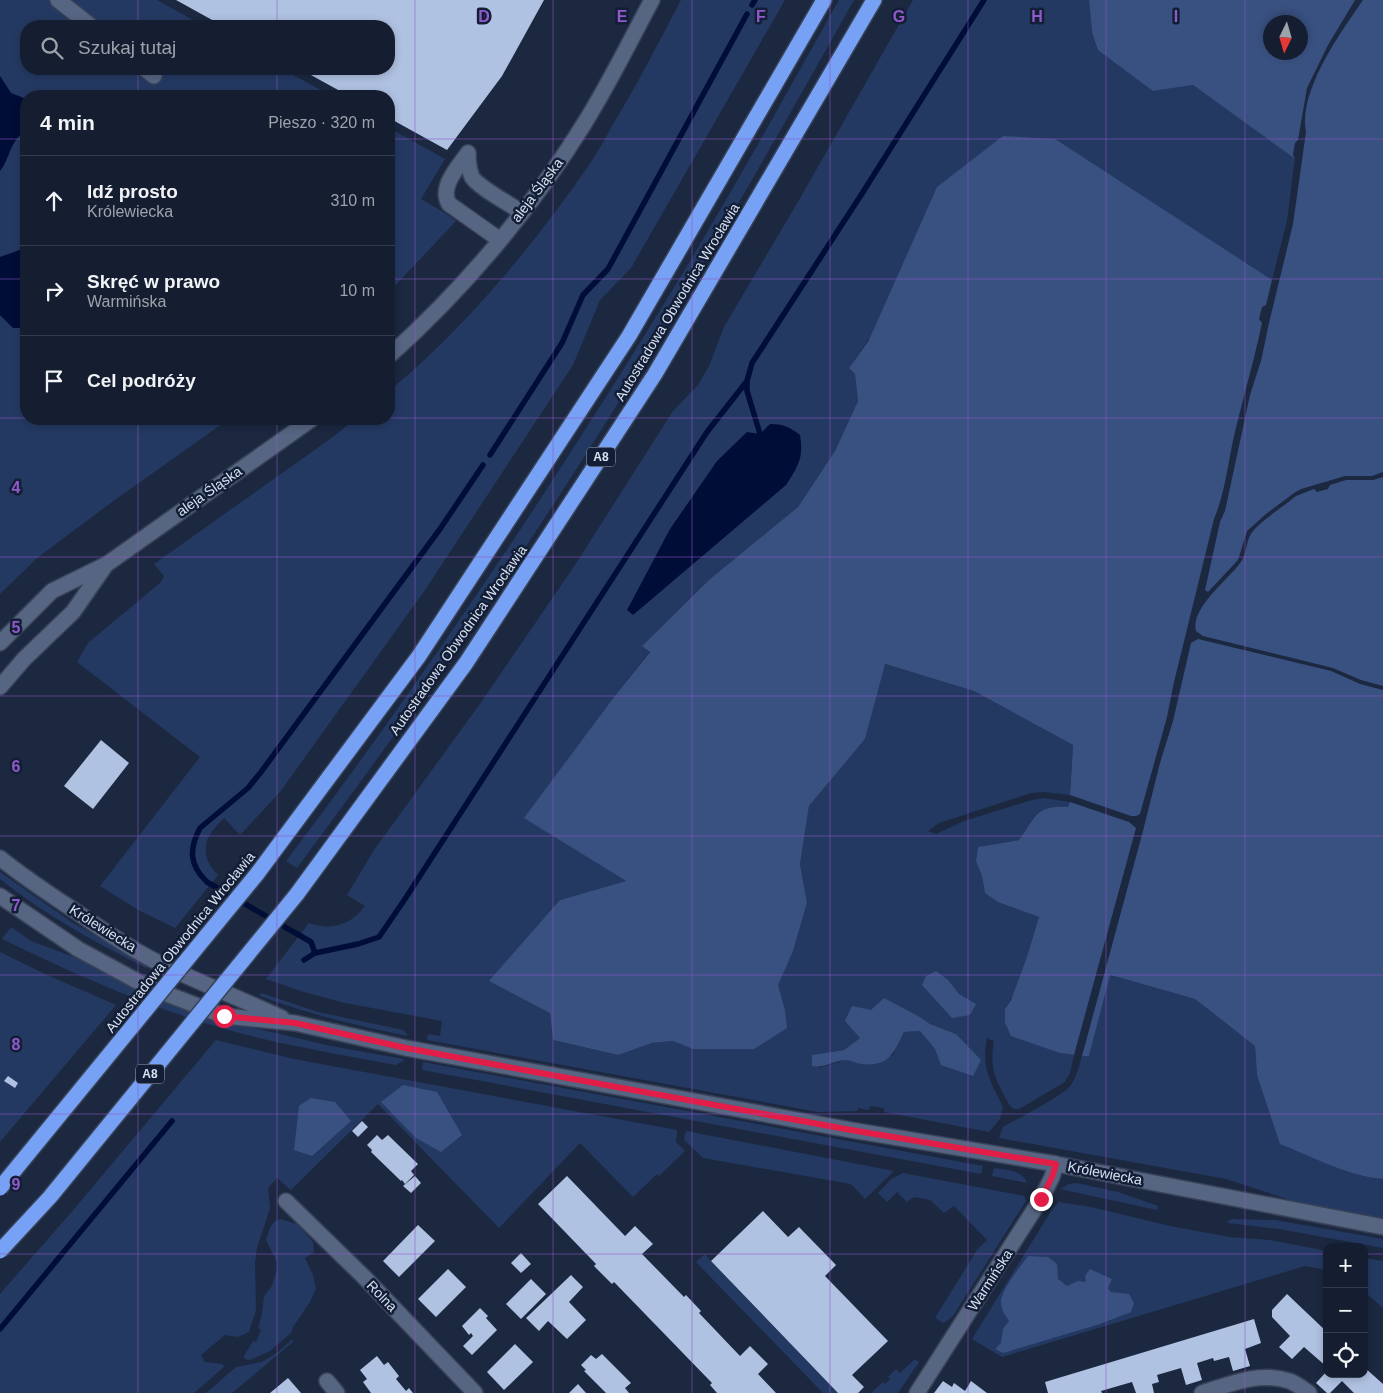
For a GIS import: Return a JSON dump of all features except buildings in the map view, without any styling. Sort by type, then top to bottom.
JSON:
[{"type":"highway","name":"Autostradowa Obwodnica Wrocławia","points":[[0,1188],[257,874],[419,656],[629,336],[824,0]]},
{"type":"highway","name":"Autostradowa Obwodnica Wrocławia","points":[[0,1252],[56,1189],[297,894],[466,663],[655,374],[874,0]]},
{"type":"street","points":[[58,0],[83,20]]},
{"type":"street","name":"aleja Śląska","points":[[395,351],[424,324],[500,240],[522,212],[585,123],[652,0]]},
{"type":"street","points":[[500,240],[449,204],[446,198],[445,193],[449,181],[468,153],[473,179],[479,185],[522,212]]},
{"type":"street","name":"aleja Śląska","points":[[0,643],[52,590],[107,564],[304,425]]},
{"type":"street","name":"aleja Śląska","points":[[0,687],[24,659],[73,612],[107,564]]},
{"type":"street","name":"Królewiecka","points":[[0,858],[101,929],[151,959],[209,987],[295,1023]]},
{"type":"street","name":"Królewiecka","points":[[0,896],[78,949],[146,986],[224,1016],[295,1023],[406,1048],[851,1130],[1056,1164],[1383,1227]]},
{"type":"street","name":"Warmińska","points":[[917,1393],[1041,1199],[1056,1164]]},
{"type":"street","name":"Rolna","points":[[286,1201],[364,1277],[475,1393]]},
{"type":"street","points":[[1202,1393],[1244,1380],[1269,1377],[1290,1381],[1309,1393]]},
{"type":"street","points":[[327,1381],[337,1393]]},
{"type":"shaded area","points":[[0,0],[157,0],[193,20],[20,20],[20,75],[293,75],[321,90],[20,90],[20,97],[11,93],[0,76]]},
{"type":"shaded area","points":[[681,0],[785,0],[631,268],[600,300],[573,365],[425,590],[280,792],[240,835],[224,818],[212,831],[206,845],[206,852],[211,867],[218,875],[175,928],[140,911],[100,886],[200,757],[77,662],[88,643],[161,582],[164,576],[154,564],[348,425],[395,425],[395,386],[417,367],[471,313],[545,225],[589,165],[639,79]]},
{"type":"shaded area","points":[[839,0],[854,0],[772,146],[644,362],[508,573],[404,722],[297,868],[286,861],[390,720],[440,648],[585,430],[699,246]]},
{"type":"shaded area","points":[[913,0],[1089,0],[1092,32],[1153,91],[1193,85],[1295,157],[1287,221],[1272,280],[868,340],[849,368],[855,374],[858,401],[835,451],[798,507],[710,579],[643,645],[650,651],[525,818],[626,881],[560,900],[522,997],[550,1013],[553,1040],[618,1055],[652,1043],[674,1041],[693,1049],[785,1010],[777,985],[793,951],[807,903],[800,864],[809,806],[865,739],[884,664],[974,691],[1073,745],[1070,795],[1043,792],[1031,793],[939,823],[928,831],[936,834],[964,821],[1032,800],[1044,798],[1070,802],[1069,807],[1043,810],[1033,818],[1019,840],[978,847],[976,861],[982,876],[985,893],[1039,917],[1016,989],[1005,1009],[1060,1053],[1074,1055],[1070,1073],[1065,1082],[1019,1109],[1014,1109],[1010,1106],[997,1082],[992,1060],[994,1041],[987,1038],[985,1049],[986,1066],[1003,1107],[1000,1119],[989,1132],[884,1112],[884,1108],[870,1106],[869,1110],[858,1108],[857,1111],[818,1112],[427,1040],[428,1034],[440,1036],[442,1021],[345,1003],[266,979],[309,923],[325,926],[340,925],[353,918],[365,906],[347,895],[374,850],[482,701],[577,562],[673,411],[698,385],[709,366],[724,327]],"holes":[[[884,999],[930,1024],[956,1034],[942,1065],[935,1049],[920,1031],[904,1032],[893,1055],[861,1064],[847,1059],[819,1068],[812,1055],[844,1050],[860,1038]]]},
{"type":"shaded area","points":[[1089,0],[1355,0],[1328,45],[1307,88],[1298,140],[1295,143],[1294,158],[1193,85],[1153,91],[1098,50],[1092,32]]},
{"type":"shaded area","points":[[1363,0],[1383,0],[1383,472],[1372,476],[1345,476],[1301,489],[1294,493],[1247,531],[1238,560],[1208,592],[1205,590],[1220,522],[1225,511],[1250,395],[1261,361],[1293,224],[1306,132],[1305,116],[1308,99],[1323,63],[1333,45]]},
{"type":"shaded area","points":[[0,76],[11,93],[20,97],[20,136],[13,144],[0,171]]},
{"type":"shaded area","points":[[395,131],[445,159],[421,199],[456,221],[395,286]]},
{"type":"shaded area","points":[[20,136],[20,250],[0,257],[0,171]]},
{"type":"shaded area","points":[[1003,136],[1055,139],[1272,280],[1266,305],[1262,307],[1259,319],[1262,323],[1234,436],[1224,488],[1214,519],[1167,717],[1140,814],[1131,816],[1070,795],[1073,745],[974,691],[885,664],[865,739],[809,806],[800,864],[807,903],[793,951],[778,985],[785,1010],[787,1028],[754,1049],[693,1049],[673,1041],[652,1043],[618,1055],[553,1040],[550,1013],[489,981],[560,900],[626,881],[524,818],[650,652],[642,646],[710,579],[798,507],[835,451],[858,401],[855,374],[849,368],[869,340],[937,187]]},
{"type":"shaded area","points":[[20,250],[20,328],[13,328],[0,315],[0,257]]},
{"type":"shaded area","points":[[0,315],[13,328],[20,328],[20,425],[221,425],[37,558],[0,594]]},
{"type":"shaded area","points":[[770,424],[786,427],[800,435],[801,450],[799,462],[786,485],[633,615],[627,610],[670,529],[717,461],[747,432],[760,434]]},
{"type":"shaded area","points":[[1383,477],[1383,686],[1361,680],[1333,668],[1203,636],[1196,631],[1196,622],[1204,604],[1241,562],[1251,534],[1264,521],[1296,496],[1314,489],[1317,492],[1346,480],[1373,480]]},
{"type":"shaded area","points":[[1198,639],[1331,671],[1360,684],[1383,690],[1383,1179],[1344,1170],[1280,1144],[1257,1075],[1255,1046],[1195,999],[1110,975],[1089,1056],[1082,1056],[1160,763],[1173,721],[1191,643]]},
{"type":"shaded area","points":[[1070,802],[1129,822],[1136,828],[1074,1055],[1060,1053],[1011,1036],[1005,1023],[1005,1009],[1011,1000],[1027,957],[1039,917],[998,902],[985,893],[982,876],[976,861],[978,847],[1019,840],[1034,818],[1043,810],[1068,807]]},
{"type":"shaded area","points":[[0,872],[73,923],[148,965],[146,968],[89,938],[53,916],[0,879]]},
{"type":"shaded area","points":[[11,927],[31,941],[74,957],[127,984],[237,1024],[331,1046],[404,1059],[396,1065],[267,1040],[168,1011],[56,965],[2,939]]},
{"type":"shaded area","points":[[0,952],[116,1005],[0,1142]]},
{"type":"shaded area","points":[[936,971],[948,980],[959,994],[976,1004],[970,1015],[952,1018],[922,985],[926,976]]},
{"type":"shaded area","points":[[1109,975],[1195,999],[1255,1046],[1257,1075],[1374,1178],[1383,1179],[1383,1218],[1296,1202],[1226,1179],[999,1138],[1003,1127],[1050,1101],[1071,1085],[1082,1056],[1089,1056]]},
{"type":"shaded area","points":[[261,993],[318,1012],[403,1030],[408,1036],[314,1014],[260,996]]},
{"type":"shaded area","points":[[884,998],[930,1024],[956,1034],[981,1060],[973,1076],[941,1065],[935,1049],[920,1031],[904,1032],[889,1057],[879,1063],[860,1064],[847,1060],[817,1067],[812,1066],[812,1055],[844,1050],[860,1038],[845,1021],[852,1006],[871,1010]]},
{"type":"shaded area","points":[[216,1040],[294,1059],[677,1130],[676,1142],[685,1151],[633,1197],[580,1143],[499,1228],[378,1104],[291,1190],[277,1178],[268,1188],[270,1208],[257,1248],[255,1262],[256,1310],[249,1332],[238,1337],[225,1335],[201,1355],[205,1362],[225,1366],[194,1393],[0,1393],[0,1294]]},
{"type":"shaded area","points":[[423,1062],[983,1166],[981,1174],[422,1070]]},
{"type":"shaded area","points":[[403,1085],[437,1092],[462,1135],[441,1152],[416,1138],[381,1102]]},
{"type":"shaded area","points":[[311,1098],[335,1102],[351,1121],[312,1156],[294,1150],[299,1106]]},
{"type":"shaded area","points":[[686,1131],[894,1171],[865,1199],[851,1184],[703,1158],[684,1140]]},
{"type":"shaded area","points":[[994,1168],[1018,1173],[1022,1175],[1027,1183],[992,1176]]},
{"type":"shaded area","points":[[903,1173],[1024,1196],[1026,1201],[953,1316],[944,1323],[935,1318],[977,1250],[987,1240],[954,1206],[944,1213],[930,1200],[914,1197],[907,1202],[897,1192],[887,1202],[878,1193],[891,1179]]},
{"type":"shaded area","points":[[1076,1183],[1118,1192],[1158,1206],[1157,1210],[1060,1189],[1069,1184]]},
{"type":"shaded area","points":[[1059,1202],[1091,1207],[1170,1226],[1229,1237],[1270,1240],[1323,1250],[1323,1269],[1305,1266],[1002,1357],[972,1339],[1053,1208]]},
{"type":"shaded area","points":[[280,1219],[297,1224],[313,1242],[314,1252],[305,1258],[313,1275],[316,1289],[291,1333],[270,1351],[250,1360],[245,1359],[244,1356],[253,1341],[256,1342],[261,1330],[258,1328],[264,1296],[272,1286],[277,1269],[277,1262],[266,1240],[272,1224]]},
{"type":"shaded area","points":[[1232,1219],[1275,1220],[1383,1239],[1383,1248],[1368,1245],[1368,1243],[1356,1243],[1279,1229],[1228,1223]]},
{"type":"shaded area","points":[[705,1254],[838,1393],[823,1393],[696,1262]]},
{"type":"shaded area","points":[[1028,1256],[1048,1257],[1057,1264],[1058,1279],[1067,1286],[1078,1281],[1086,1282],[1085,1276],[1090,1269],[1112,1279],[1108,1288],[1111,1292],[1129,1294],[1134,1303],[1131,1312],[1100,1324],[1003,1353],[995,1349],[1001,1343],[1003,1329],[1009,1321],[1001,1306],[1001,1300],[1005,1289]]},
{"type":"shaded area","points":[[1368,1259],[1383,1261],[1383,1308],[1368,1295]]},
{"type":"shaded area","points":[[293,1339],[293,1342],[232,1393],[206,1393],[236,1367],[262,1362],[278,1352]]},
{"type":"shaded area","points":[[915,1359],[919,1362],[898,1393],[871,1393],[883,1382],[885,1384],[890,1379],[888,1377],[896,1369],[900,1373]]},
{"type":"waterway","points":[[752,5],[755,0]]},
{"type":"waterway","points":[[304,960],[315,953],[358,944],[379,937],[707,432],[747,381],[752,363],[984,0]]},
{"type":"waterway","points":[[490,455],[562,343],[583,295],[608,269],[747,14]]},
{"type":"waterway","points":[[747,381],[747,391],[760,434]]},
{"type":"waterway","points":[[315,953],[311,942],[207,882],[201,876],[194,863],[193,850],[196,836],[200,828],[248,788],[261,772],[440,529],[483,465]]},
{"type":"waterway","points":[[0,1329],[172,1121]]},
{"type":"route","points":[[224,1016],[295,1023],[406,1048],[535,1072],[851,1130],[1056,1164],[1041,1199]]}]
